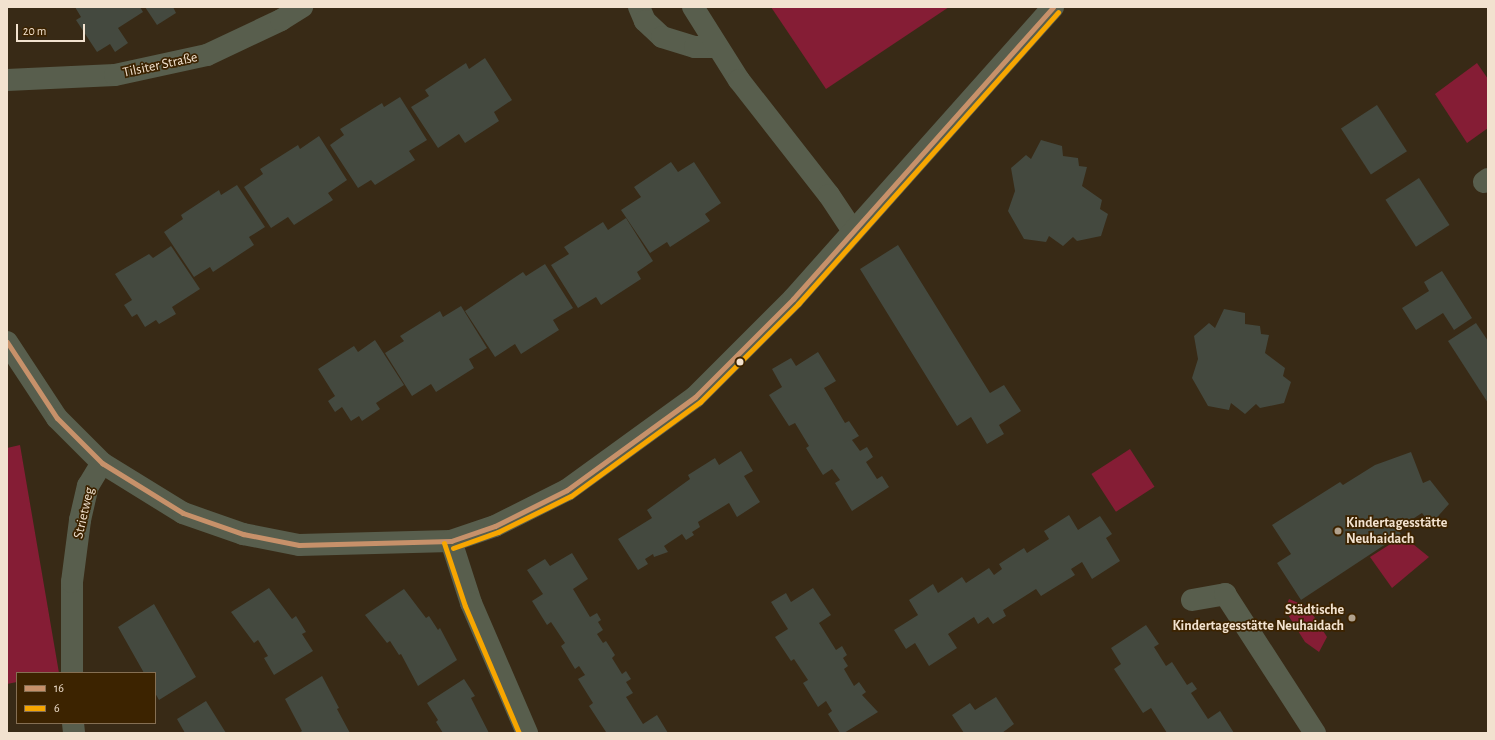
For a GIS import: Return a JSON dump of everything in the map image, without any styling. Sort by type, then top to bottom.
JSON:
[{"type":"street","name":"Tilsiter Straße","points":[[7,80],[115,75],[207,55],[262,30],[302,7]]},
{"type":"street","points":[[639,7],[645,21],[662,38],[695,47],[717,47]]},
{"type":"street","points":[[693,7],[739,80],[829,196],[853,231]]},
{"type":"street","points":[[7,342],[57,418],[102,463],[183,513],[243,534],[299,545],[451,541],[495,526],[567,490],[695,397],[793,299],[1053,7]]},
{"type":"street","name":"Strietweg","points":[[72,672],[72,582],[80,520],[88,486],[102,463]]},
{"type":"street","points":[[451,541],[471,603],[527,733]]},
{"type":"street","points":[[1192,600],[1225,594],[1315,733]]},
{"type":"shaded area","points":[[771,7],[949,7],[826,89]]},
{"type":"shaded area","points":[[1477,63],[1488,79],[1488,128],[1467,143],[1435,94]]},
{"type":"shaded area","points":[[20,445],[59,672],[16,672],[16,682],[7,684],[7,448]]},
{"type":"shaded area","points":[[1130,449],[1155,487],[1116,512],[1091,474]]},
{"type":"shaded area","points":[[1403,536],[1429,557],[1392,588],[1370,557]]},
{"type":"shaded area","points":[[1289,599],[1308,607],[1327,637],[1319,652],[1305,642],[1285,610]]},
{"type":"building","points":[[75,7],[140,7],[143,12],[118,28],[128,43],[115,52],[110,44],[97,52],[76,20],[81,17]]},
{"type":"building","points":[[145,7],[173,7],[176,13],[157,25]]},
{"type":"building","points":[[485,58],[512,100],[494,112],[499,121],[465,143],[459,134],[438,148],[411,107],[429,96],[425,90],[466,63],[469,69]]},
{"type":"building","points":[[400,97],[427,140],[409,151],[415,160],[375,185],[371,180],[358,188],[330,145],[344,135],[340,129],[382,103],[384,107]]},
{"type":"building","points":[[1377,105],[1407,151],[1371,175],[1341,128]]},
{"type":"building","points":[[319,136],[347,180],[328,193],[333,200],[294,225],[288,217],[271,228],[244,187],[263,174],[260,169],[298,145],[300,149]]},
{"type":"building","points":[[1041,140],[1062,146],[1063,156],[1078,158],[1079,166],[1087,167],[1082,186],[1102,200],[1100,209],[1108,214],[1101,236],[1077,241],[1073,237],[1063,246],[1049,236],[1046,242],[1024,239],[1008,211],[1015,191],[1011,168],[1026,155],[1031,159]]},
{"type":"building","points":[[671,162],[678,172],[694,162],[721,203],[705,214],[710,221],[670,247],[667,242],[650,253],[621,210],[641,197],[634,187]]},
{"type":"building","points":[[1419,178],[1449,225],[1416,247],[1385,200]]},
{"type":"building","points":[[237,185],[265,227],[249,237],[254,245],[213,272],[210,267],[194,277],[164,232],[183,219],[181,215],[219,190],[221,195]]},
{"type":"building","points":[[626,218],[653,261],[637,272],[641,279],[601,305],[596,297],[578,308],[551,265],[569,254],[564,247],[603,222],[608,230]]},
{"type":"building","points":[[898,245],[990,393],[1004,385],[1021,411],[999,425],[1004,434],[987,444],[971,417],[957,426],[860,269]]},
{"type":"building","points":[[171,246],[200,289],[172,307],[176,314],[159,324],[156,320],[145,327],[137,314],[132,317],[124,305],[132,300],[115,274],[149,254],[153,258]]},
{"type":"building","points":[[545,264],[573,308],[553,320],[559,330],[521,354],[515,344],[495,357],[465,311],[523,272],[526,276]]},
{"type":"building","points":[[1442,271],[1472,318],[1454,330],[1443,313],[1416,330],[1402,308],[1429,291],[1424,282]]},
{"type":"building","points":[[461,306],[487,348],[469,359],[474,368],[436,392],[431,384],[412,396],[385,353],[404,341],[400,336],[440,311],[443,317]]},
{"type":"building","points":[[1224,309],[1245,313],[1245,324],[1260,326],[1261,334],[1269,335],[1265,353],[1285,368],[1283,376],[1291,382],[1284,403],[1260,408],[1256,404],[1245,414],[1231,403],[1229,410],[1208,406],[1192,378],[1198,359],[1194,336],[1209,323],[1215,328]]},
{"type":"building","points":[[1476,323],[1488,341],[1488,403],[1448,341]]},
{"type":"building","points":[[375,340],[404,385],[376,403],[380,409],[362,421],[359,416],[351,421],[342,407],[335,412],[328,401],[335,396],[318,369],[354,346],[358,352]]},
{"type":"building","points":[[818,352],[836,381],[824,388],[845,423],[849,421],[859,436],[852,440],[860,451],[867,447],[873,457],[866,462],[877,479],[882,476],[889,487],[852,511],[835,483],[840,480],[832,469],[823,475],[806,448],[809,446],[795,423],[789,426],[769,395],[782,387],[772,369],[791,358],[796,366]]},
{"type":"building","points":[[741,451],[753,471],[744,476],[760,502],[737,517],[729,503],[698,522],[700,527],[692,532],[694,535],[686,540],[682,534],[664,546],[668,552],[654,557],[653,554],[645,559],[648,564],[638,570],[618,539],[652,518],[647,510],[690,479],[688,475],[715,458],[719,465]]},
{"type":"building","name":"Kindertagesstätte Neuhaidach","points":[[1411,452],[1423,483],[1430,480],[1449,504],[1431,524],[1422,513],[1397,529],[1401,534],[1301,600],[1277,563],[1291,554],[1272,525],[1340,482],[1343,485],[1375,465]]},
{"type":"building","points":[[1069,515],[1078,530],[1100,516],[1112,534],[1106,538],[1120,561],[1092,579],[1082,562],[1071,569],[1075,575],[1041,596],[1036,589],[1003,610],[1006,616],[993,624],[988,617],[978,624],[974,617],[948,634],[957,648],[929,666],[915,643],[906,649],[894,630],[918,615],[909,600],[933,584],[938,593],[962,577],[966,583],[989,568],[994,575],[1002,569],[999,564],[1024,548],[1027,553],[1049,539],[1044,531]]},
{"type":"building","points":[[572,553],[588,579],[573,589],[590,617],[597,613],[601,620],[598,622],[603,630],[597,634],[603,643],[606,641],[615,655],[612,658],[622,674],[626,671],[631,679],[626,682],[633,693],[626,697],[643,724],[657,715],[668,733],[604,733],[606,732],[589,706],[593,703],[578,679],[585,675],[579,666],[575,669],[561,646],[565,643],[551,622],[547,625],[532,601],[543,594],[527,570],[545,559],[550,566]]},
{"type":"building","points":[[269,588],[292,619],[296,616],[306,632],[302,634],[313,651],[274,675],[264,658],[268,656],[258,640],[254,643],[231,612]]},
{"type":"building","points":[[813,588],[831,615],[819,623],[836,650],[842,646],[847,655],[843,658],[848,666],[844,669],[854,686],[859,682],[866,692],[862,695],[878,712],[844,733],[840,733],[828,714],[832,711],[826,701],[818,707],[803,683],[808,680],[794,659],[791,661],[775,637],[788,629],[771,602],[786,593],[791,602]]},
{"type":"building","points":[[404,589],[426,618],[429,616],[438,630],[440,628],[457,660],[418,686],[401,654],[399,655],[390,641],[387,643],[365,615]]},
{"type":"building","points":[[154,604],[196,677],[159,700],[156,695],[156,672],[143,672],[118,627]]},
{"type":"building","points":[[1146,625],[1159,644],[1154,647],[1166,666],[1172,662],[1187,685],[1192,682],[1197,689],[1191,693],[1208,719],[1220,711],[1234,733],[1167,733],[1151,708],[1143,713],[1114,669],[1121,664],[1111,648]]},
{"type":"building","points":[[322,676],[350,733],[299,733],[302,731],[285,699]]},
{"type":"building","points":[[464,679],[475,696],[471,698],[489,733],[443,733],[436,722],[438,720],[427,703]]},
{"type":"building","points":[[996,697],[1014,724],[1002,733],[964,733],[952,715],[970,703],[975,710]]},
{"type":"building","points":[[206,701],[226,733],[185,733],[177,719]]},
{"type":"transit line","name":"16","points":[[7,342],[57,418],[102,463],[183,513],[243,534],[299,545],[451,541],[495,526],[567,490],[695,397],[793,299],[1053,7]]},
{"type":"transit line","name":"6","points":[[453,548],[498,532],[571,496],[700,402],[798,304],[1058,12]]},
{"type":"transit line","name":"6","points":[[444,543],[465,606],[519,733]]},
{"type":"place","name":"Kindertagesstätte Neuhaidach","points":[[1338,531]]},
{"type":"place","name":"Städtische Kindertagesstätte Neuhaidach","points":[[1352,618]]}]
